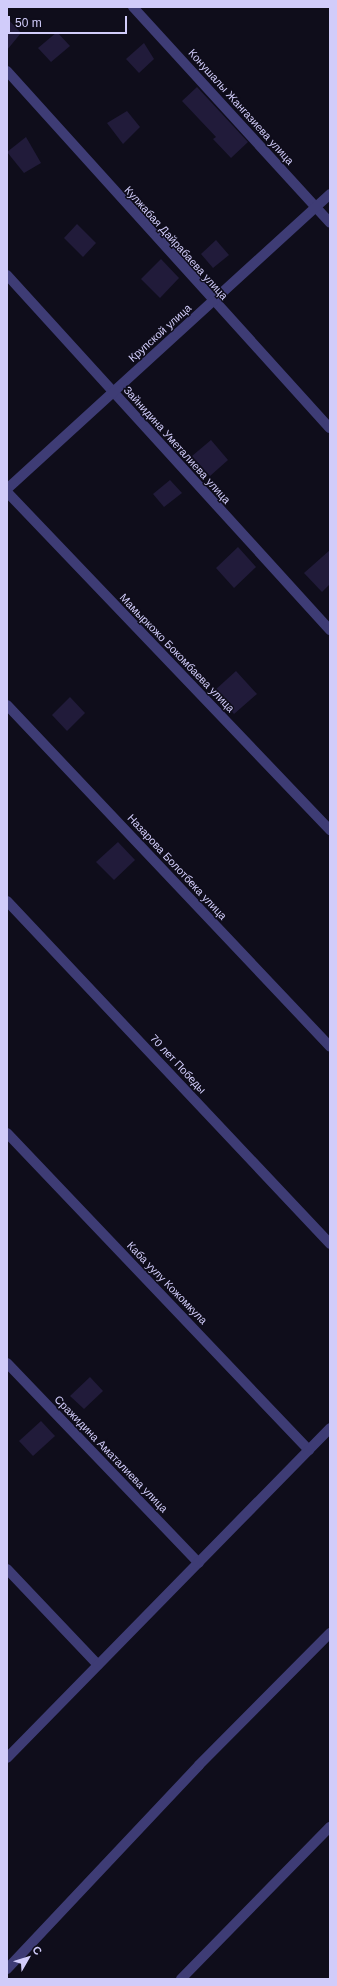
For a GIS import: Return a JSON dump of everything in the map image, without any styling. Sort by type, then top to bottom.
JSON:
[{"type":"street","name":"Конушалы Жангазиева улица","points":[[134,7],[330,223]]},
{"type":"street","name":"Кулжабая Дайрабаева улица","points":[[7,71],[213,301],[330,428]]},
{"type":"street","name":"Крупской улица","points":[[7,489],[330,194]]},
{"type":"street","name":"Зайнидина Уметалиева улица","points":[[7,275],[330,630]]},
{"type":"street","name":"Мамыркожо Бокомбаева улица","points":[[7,492],[330,830]]},
{"type":"street","name":"Назарова Болотбека улица","points":[[7,705],[330,1046]]},
{"type":"street","name":"70 лет Победы","points":[[7,901],[330,1244]]},
{"type":"street","name":"Каба уулу Кожомкула","points":[[7,1133],[309,1450]]},
{"type":"street","name":"Сражидина Аматалиева улица","points":[[7,1363],[198,1563]]},
{"type":"street","points":[[7,1758],[330,1428]]},
{"type":"street","points":[[10,1573],[98,1665]]},
{"type":"street","points":[[7,1969],[199,1766],[330,1633]]},
{"type":"street","points":[[181,1979],[330,1827]]},
{"type":"building","points":[[7,18],[21,33],[7,50]]},
{"type":"building","points":[[57,32],[70,46],[51,62],[38,48]]},
{"type":"building","points":[[144,43],[154,59],[139,73],[126,59]]},
{"type":"building","points":[[197,87],[248,142],[231,158],[213,139],[216,137],[182,101]]},
{"type":"building","points":[[127,111],[140,127],[123,144],[107,123]]},
{"type":"building","points":[[26,137],[41,163],[24,173],[7,152]]},
{"type":"building","points":[[77,224],[96,243],[83,257],[64,238]]},
{"type":"building","points":[[216,240],[229,255],[213,268],[201,254]]},
{"type":"building","points":[[161,259],[179,278],[160,298],[141,279]]},
{"type":"building","points":[[211,440],[228,460],[210,476],[192,456]]},
{"type":"building","points":[[170,480],[182,493],[164,507],[153,494]]},
{"type":"building","points":[[238,547],[256,567],[234,588],[216,568]]},
{"type":"building","points":[[330,550],[330,584],[322,592],[304,573]]},
{"type":"building","points":[[236,671],[257,694],[234,714],[214,691]]},
{"type":"building","points":[[70,697],[85,713],[67,731],[52,715]]},
{"type":"building","points":[[118,842],[135,860],[114,880],[96,862]]},
{"type":"building","points":[[90,1377],[103,1391],[84,1409],[70,1396]]},
{"type":"building","points":[[41,1421],[55,1436],[33,1456],[19,1441]]}]
